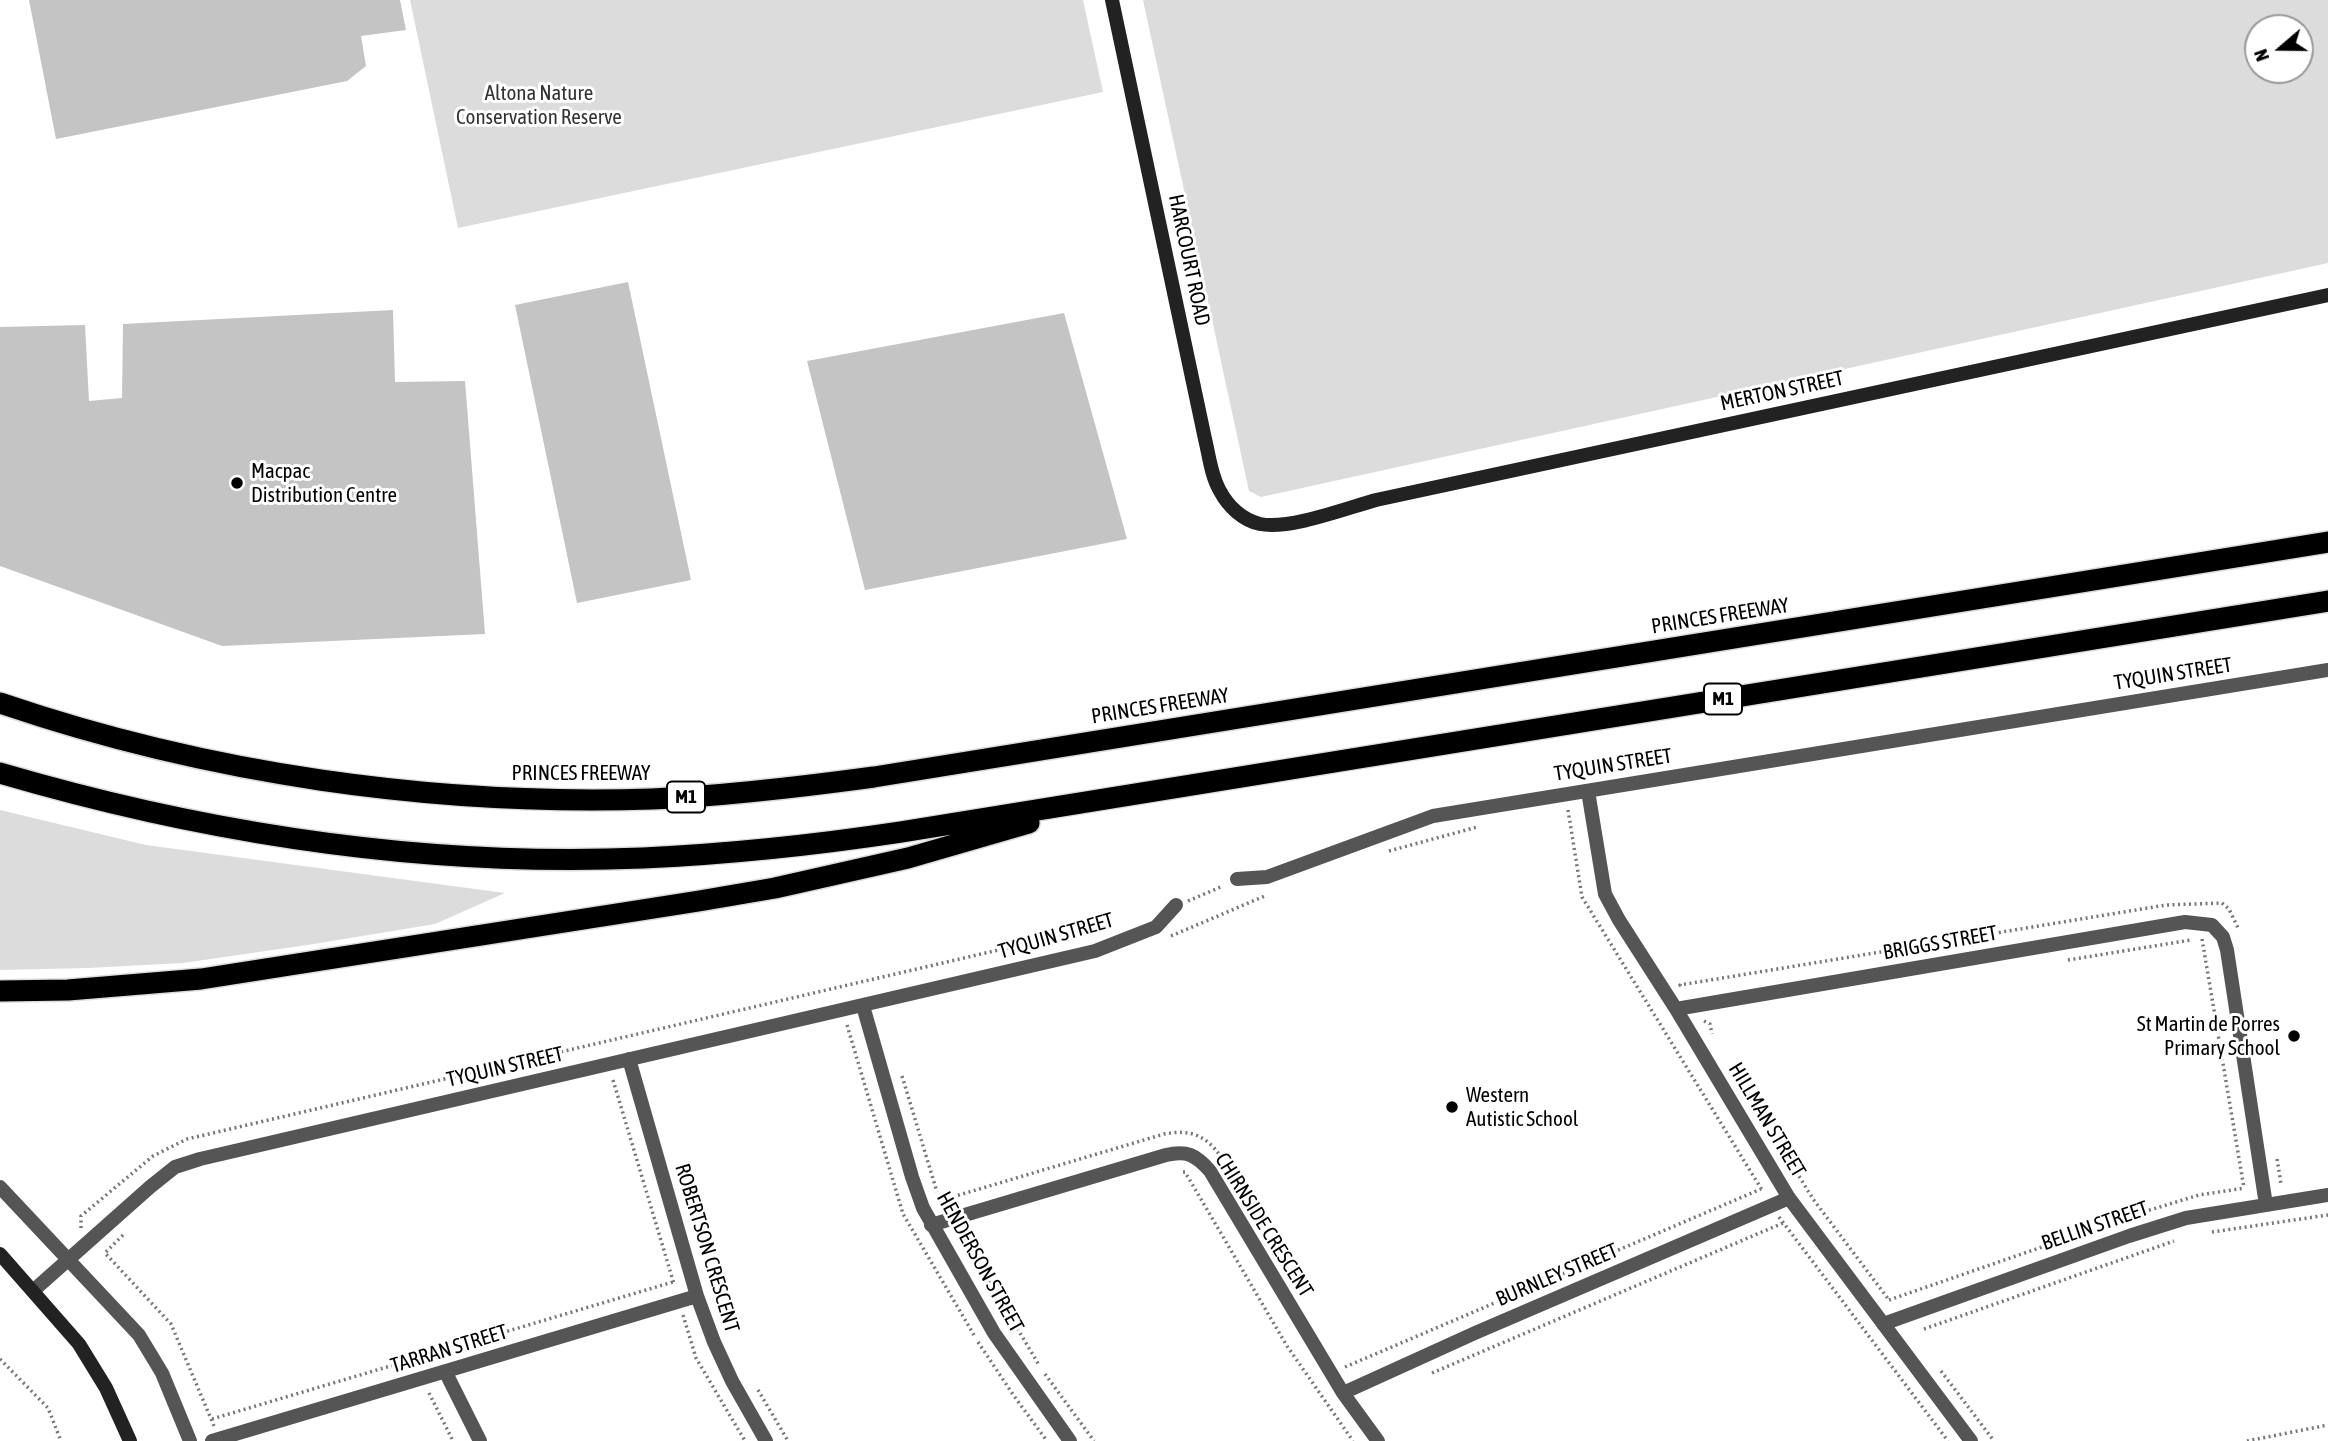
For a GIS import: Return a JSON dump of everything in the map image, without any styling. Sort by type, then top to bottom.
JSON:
[{"type":"highway","name":"PRINCES FREEWAY","points":[[0,703],[150,747],[338,782],[427,792],[539,799],[708,796],[778,790],[888,775],[2328,542]]},
{"type":"highway","name":"M1","points":[[0,773],[143,811],[253,832],[408,852],[530,858],[641,858],[780,849],[901,832],[2328,601]]},
{"type":"highway","points":[[0,991],[201,979],[775,888],[908,858],[1118,797]]},
{"type":"street","name":"HARCOURT ROAD","points":[[1112,0],[1205,439],[1218,488],[1229,506],[1245,518]]},
{"type":"street","name":"MERTON STREET","points":[[1245,518],[1261,524],[1281,525],[1376,500],[2328,295]]},
{"type":"street","name":"TYQUIN STREET","points":[[1237,879],[1267,877],[1433,816],[2328,670]]},
{"type":"street","name":"HILLMAN STREET","points":[[1588,791],[1605,894],[1619,920],[1676,1009],[1789,1198],[1971,1441]]},
{"type":"street","name":"TYQUIN STREET","points":[[34,1290],[176,1167],[200,1159],[629,1059],[865,1014],[1095,951],[1156,927],[1176,905]]},
{"type":"street","name":"BRIGGS STREET","points":[[1676,1009],[2185,922],[2212,925],[2223,937],[2227,950],[2266,1205]]},
{"type":"street","name":"HENDERSON STREET","points":[[865,1014],[912,1177],[931,1225],[1008,1354],[1070,1441]]},
{"type":"street","name":"ROBERTSON CRESCENT","points":[[629,1059],[697,1296],[732,1381],[766,1441]]},
{"type":"street","name":"CHIRNSIDE CRESCENT","points":[[931,1225],[1166,1155],[1180,1152],[1192,1154],[1210,1171],[1343,1393],[1378,1441]]},
{"type":"street","points":[[0,1187],[139,1335],[162,1373],[190,1441]]},
{"type":"street","name":"BELLIN STREET","points":[[1883,1324],[2163,1225],[2213,1213],[2328,1195]]},
{"type":"street","name":"BURNLEY STREET","points":[[1343,1393],[1789,1198]]},
{"type":"street","points":[[0,1254],[79,1343],[106,1388],[130,1441]]},
{"type":"street","name":"TARRAN STREET","points":[[216,1440],[697,1296]]},
{"type":"street","points":[[446,1373],[480,1441]]},
{"type":"path","points":[[1556,811],[1591,807]]},
{"type":"path","points":[[1387,852],[1484,825]]},
{"type":"path","points":[[1176,905],[1208,894],[1237,879]]},
{"type":"path","points":[[1164,939],[1273,892]]},
{"type":"path","points":[[1710,1024],[1701,1020],[1680,985],[2166,905],[2222,903],[2229,909],[2239,932]]},
{"type":"path","points":[[2067,961],[2203,939],[2244,1188]]},
{"type":"path","points":[[835,1028],[865,1014]]},
{"type":"path","points":[[1715,1018],[1710,1024],[1710,1031],[1717,1042]]},
{"type":"path","points":[[1731,1065],[1812,1199],[1889,1300]]},
{"type":"path","points":[[900,1069],[939,1201],[1039,1366],[1094,1441]]},
{"type":"path","points":[[602,1082],[634,1075]]},
{"type":"path","points":[[939,1201],[1181,1131],[1200,1136],[1210,1143],[1226,1166]]},
{"type":"path","points":[[2277,1157],[2281,1184]]},
{"type":"path","points":[[1173,1171],[1185,1172],[1287,1346],[1353,1441]]},
{"type":"path","points":[[2201,1234],[2328,1215]]},
{"type":"path","points":[[960,1234],[972,1231]]},
{"type":"path","points":[[125,1234],[105,1253],[171,1324],[211,1419],[216,1440]]},
{"type":"path","points":[[1912,1333],[2175,1240]]},
{"type":"path","points":[[211,1419],[673,1282]]},
{"type":"path","points":[[0,1359],[48,1408],[61,1441]]},
{"type":"path","points":[[1937,1365],[1994,1441]]},
{"type":"path","points":[[756,1388],[788,1441]]},
{"type":"path","points":[[2247,1441],[2328,1425]]},
{"type":"green space","name":"Altona Nature Conservation Reserve","points":[[410,0],[1083,0],[1103,92],[458,228]]},
{"type":"green space","points":[[1143,0],[2328,0],[2328,263],[1261,497],[1249,491]]},
{"type":"green space","points":[[0,810],[146,845],[505,893],[435,924],[314,944],[183,963],[0,970]]},
{"type":"building","points":[[29,0],[400,0],[406,30],[361,36],[366,66],[347,81],[56,139]]},
{"type":"building","points":[[628,282],[691,580],[577,603],[515,305]]},
{"type":"building","name":"Macpac Distribution Centre","points":[[393,310],[395,382],[465,381],[485,634],[222,646],[0,566],[0,327],[85,325],[89,401],[122,398],[123,324]]},
{"type":"building","points":[[1064,313],[1127,539],[865,590],[807,361]]},
{"type":"place","name":"Macpac Distribution Centre","points":[[237,483]]},
{"type":"place","name":"St Martin de Porres Primary School","points":[[2294,1036]]},
{"type":"place","name":"Western Autistic School","points":[[1452,1107]]}]
